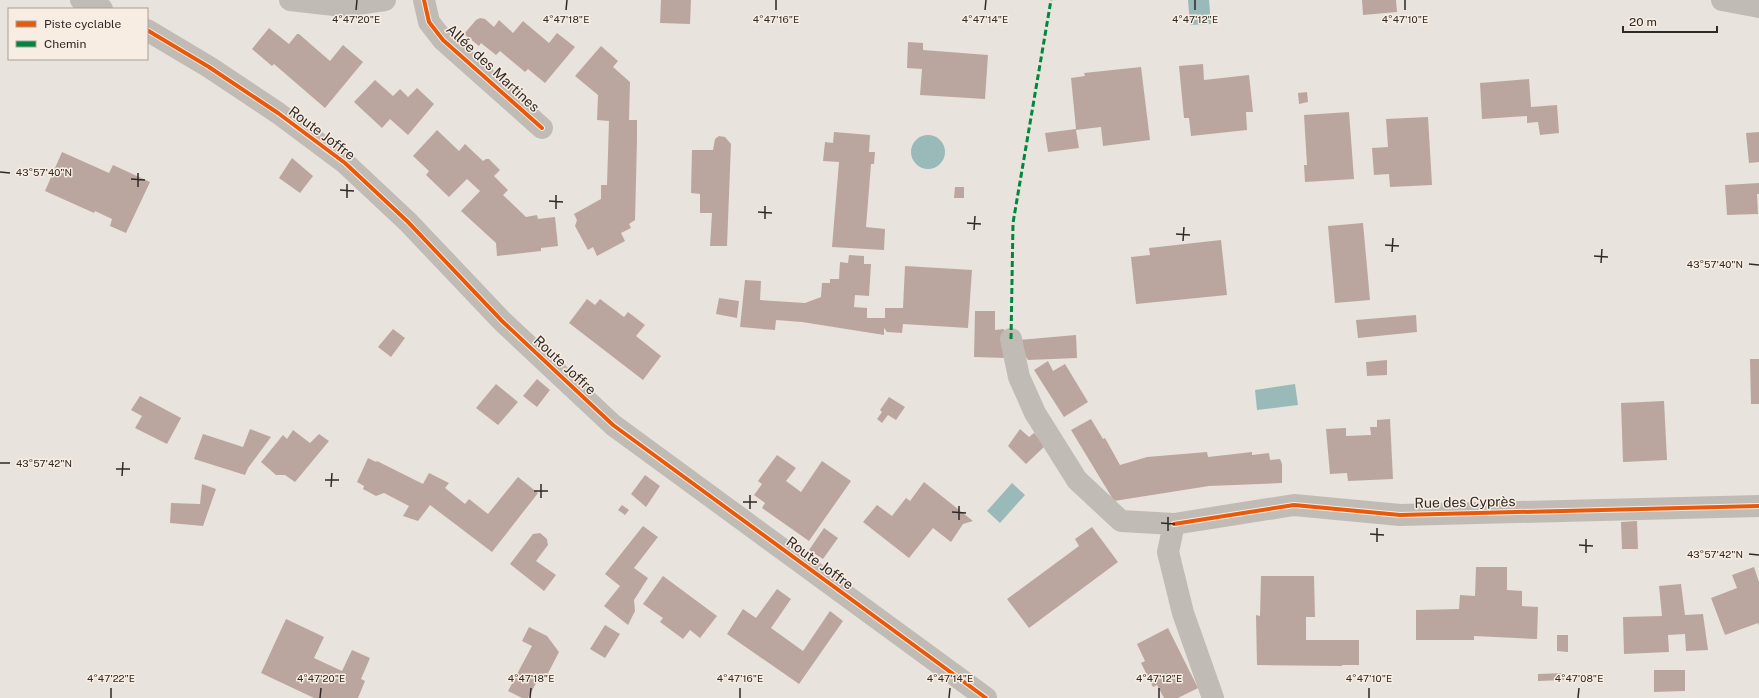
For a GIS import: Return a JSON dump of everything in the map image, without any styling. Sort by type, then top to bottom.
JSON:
[{"type":"street","points":[[81,0],[100,8]]},
{"type":"street","points":[[290,0],[343,6],[385,0]]},
{"type":"street","name":"Allée des Martines","points":[[424,0],[429,22],[443,40],[542,128]]},
{"type":"street","points":[[1722,0],[1759,7]]},
{"type":"street","name":"Route Joffre","points":[[148,31],[209,67],[278,113],[345,163],[408,222],[502,321],[613,425],[986,698]]},
{"type":"street","name":"Rue des Cyprès","points":[[1011,339],[1019,377],[1035,413],[1077,480],[1120,521],[1174,524],[1294,505],[1400,515],[1759,506]]},
{"type":"street","points":[[1174,524],[1168,552],[1183,612],[1213,698]]},
{"type":"water","points":[[1188,0],[1209,0],[1211,24],[1190,25]]},
{"type":"water","points":[[928,135],[940,140],[945,152],[940,164],[928,169],[916,164],[911,152],[916,140]]},
{"type":"water","points":[[1295,384],[1298,405],[1257,410],[1255,390]]},
{"type":"water","points":[[1012,483],[1025,495],[1000,523],[987,511]]},
{"type":"building","points":[[661,0],[691,0],[690,24],[660,23]]},
{"type":"building","points":[[1362,0],[1396,0],[1397,12],[1363,15]]},
{"type":"building","points":[[480,18],[485,19],[494,27],[499,20],[513,33],[523,21],[549,43],[557,33],[575,47],[545,83],[528,69],[525,72],[500,51],[496,55],[481,43],[479,46],[464,34],[476,20]]},
{"type":"building","points":[[269,28],[289,44],[297,34],[299,34],[330,61],[343,45],[363,62],[325,108],[274,64],[272,66],[252,49]]},
{"type":"building","points":[[908,42],[923,43],[923,50],[988,55],[985,99],[920,95],[922,69],[907,68]]},
{"type":"building","points":[[601,46],[618,61],[613,67],[630,82],[629,120],[637,120],[637,141],[635,220],[629,224],[631,228],[621,233],[625,241],[597,256],[593,247],[588,250],[575,226],[577,220],[574,214],[601,199],[601,185],[607,185],[609,121],[597,120],[598,95],[575,76]]},
{"type":"building","points":[[1203,64],[1204,80],[1249,75],[1253,112],[1246,112],[1247,130],[1191,136],[1189,118],[1184,118],[1179,66]]},
{"type":"building","points":[[1141,67],[1150,140],[1103,146],[1101,127],[1076,130],[1079,148],[1048,152],[1045,133],[1076,129],[1071,78],[1085,76],[1084,73]]},
{"type":"building","points":[[1529,79],[1531,107],[1557,105],[1559,133],[1540,135],[1538,122],[1527,123],[1527,116],[1482,119],[1480,83]]},
{"type":"building","points":[[375,80],[393,96],[400,89],[408,97],[417,88],[434,104],[408,135],[390,119],[382,128],[354,102]]},
{"type":"building","points":[[1307,92],[1308,102],[1299,104],[1298,93]]},
{"type":"building","points":[[1349,112],[1354,179],[1305,182],[1304,165],[1307,165],[1304,115]]},
{"type":"building","points":[[1428,117],[1432,185],[1390,187],[1389,174],[1374,175],[1372,148],[1388,147],[1386,119]]},
{"type":"building","points":[[437,130],[459,151],[465,144],[483,161],[489,159],[500,170],[494,176],[508,190],[503,195],[526,217],[537,215],[538,219],[555,217],[558,246],[541,248],[541,251],[497,256],[496,243],[461,211],[480,191],[467,179],[449,197],[426,175],[429,171],[413,156]]},
{"type":"building","points":[[834,132],[870,135],[869,152],[875,152],[874,164],[871,164],[866,227],[885,229],[884,250],[832,247],[839,162],[823,161],[825,142],[833,143]]},
{"type":"building","points":[[1759,132],[1759,162],[1749,163],[1746,133]]},
{"type":"building","points":[[719,136],[725,137],[731,144],[727,246],[710,246],[712,213],[700,213],[700,194],[691,193],[692,150],[713,150],[715,139]]},
{"type":"building","points":[[62,152],[109,173],[113,165],[150,182],[126,233],[110,226],[112,219],[95,211],[94,213],[45,191]]},
{"type":"building","points":[[292,158],[313,176],[300,193],[279,178]]},
{"type":"building","points":[[1759,183],[1759,194],[1757,194],[1758,214],[1727,215],[1725,185]]},
{"type":"building","points":[[955,187],[964,187],[964,198],[954,198]]},
{"type":"building","points":[[1363,223],[1370,300],[1335,303],[1328,226]]},
{"type":"building","points":[[1221,240],[1227,295],[1136,304],[1131,257],[1150,255],[1149,248]]},
{"type":"building","points":[[849,255],[864,256],[864,264],[871,264],[869,296],[855,295],[854,307],[867,308],[867,318],[885,318],[885,308],[903,308],[905,266],[972,270],[968,328],[903,324],[902,333],[887,332],[884,328],[884,335],[802,322],[776,320],[775,330],[740,327],[745,280],[761,281],[760,300],[805,303],[821,297],[822,283],[830,283],[830,279],[839,279],[840,262],[848,263]]},
{"type":"building","points":[[719,298],[739,301],[737,318],[716,314]]},
{"type":"building","points":[[587,299],[595,305],[600,299],[624,317],[628,312],[645,325],[636,336],[661,356],[643,380],[569,323]]},
{"type":"building","points":[[975,311],[995,311],[995,330],[1004,329],[1006,358],[974,357]]},
{"type":"building","points":[[1416,315],[1417,332],[1358,338],[1356,320]]},
{"type":"building","points":[[393,329],[405,338],[391,357],[378,347]]},
{"type":"building","points":[[1076,335],[1077,358],[1028,360],[1019,345],[1019,340]]},
{"type":"building","points":[[1750,359],[1759,359],[1759,404],[1751,404]]},
{"type":"building","points":[[1387,360],[1387,375],[1367,376],[1366,362]]},
{"type":"building","points":[[1048,361],[1053,371],[1065,364],[1088,402],[1064,417],[1034,370]]},
{"type":"building","points":[[537,379],[550,390],[537,407],[523,396]]},
{"type":"building","points":[[496,384],[518,402],[498,425],[476,408]]},
{"type":"building","points":[[140,396],[181,418],[167,444],[135,428],[142,416],[131,410]]},
{"type":"building","points":[[889,397],[905,407],[896,420],[888,415],[882,423],[877,419],[882,412],[880,410]]},
{"type":"building","points":[[1664,401],[1667,460],[1623,462],[1621,403]]},
{"type":"building","points":[[1091,419],[1103,439],[1105,438],[1120,465],[1147,457],[1207,452],[1208,457],[1252,452],[1252,455],[1269,453],[1270,460],[1280,459],[1282,464],[1282,483],[1209,486],[1114,501],[1071,430]]},
{"type":"building","points":[[1390,419],[1393,479],[1348,481],[1347,473],[1330,474],[1326,429],[1346,428],[1346,436],[1371,435],[1370,427],[1377,427],[1377,420]]},
{"type":"building","points":[[250,429],[271,437],[248,468],[245,475],[194,459],[203,434],[243,447]]},
{"type":"building","points":[[1020,429],[1029,437],[1034,433],[1046,445],[1026,464],[1008,446]]},
{"type":"building","points":[[293,430],[310,443],[319,434],[329,441],[295,482],[285,475],[276,475],[261,462],[283,435],[287,439]]},
{"type":"building","points":[[777,455],[796,468],[786,481],[801,492],[822,461],[851,481],[809,541],[762,508],[765,503],[754,495],[762,484],[758,481]]},
{"type":"building","points":[[368,458],[423,484],[429,473],[449,483],[445,488],[465,504],[469,499],[488,514],[518,477],[538,493],[492,552],[430,505],[418,521],[403,516],[409,506],[384,493],[376,496],[363,489],[364,486],[357,482]]},
{"type":"building","points":[[645,475],[660,486],[646,507],[631,494]]},
{"type":"building","points":[[924,482],[973,521],[963,524],[951,542],[933,528],[909,558],[863,522],[877,505],[892,516],[906,498],[910,501]]},
{"type":"building","points":[[202,484],[216,489],[203,526],[170,523],[171,503],[200,504]]},
{"type":"building","points":[[622,505],[629,510],[625,515],[618,510]]},
{"type":"building","points":[[1637,521],[1638,549],[1622,549],[1621,522]]},
{"type":"building","points":[[643,526],[658,537],[634,568],[648,578],[634,600],[635,611],[628,625],[604,606],[620,586],[605,574]]},
{"type":"building","points":[[1092,527],[1118,562],[1029,628],[1007,599],[1079,546],[1075,539]]},
{"type":"building","points":[[824,528],[838,538],[823,559],[809,550]]},
{"type":"building","points":[[540,533],[547,539],[548,545],[536,561],[556,575],[544,591],[510,564],[533,534]]},
{"type":"building","points":[[1476,567],[1507,567],[1507,590],[1522,591],[1522,606],[1538,607],[1537,639],[1474,636],[1474,640],[1416,640],[1416,610],[1459,609],[1460,595],[1475,596]]},
{"type":"building","points":[[1754,567],[1759,582],[1759,626],[1758,623],[1725,635],[1711,598],[1737,588],[1732,575]]},
{"type":"building","points":[[663,576],[717,616],[700,638],[690,630],[683,639],[660,622],[663,618],[643,604]]},
{"type":"building","points":[[1261,576],[1314,576],[1315,617],[1306,617],[1306,640],[1359,640],[1359,665],[1257,665],[1256,615],[1260,616]]},
{"type":"building","points":[[1681,584],[1685,615],[1703,614],[1708,650],[1686,651],[1685,634],[1668,635],[1669,652],[1624,654],[1623,617],[1662,616],[1659,586]]},
{"type":"building","points":[[777,589],[791,599],[771,628],[803,651],[830,611],[843,621],[799,684],[727,634],[743,609],[756,618]]},
{"type":"building","points":[[286,619],[324,637],[314,658],[342,671],[352,650],[370,658],[361,679],[365,681],[358,698],[314,698],[261,673]]},
{"type":"building","points":[[605,625],[620,634],[605,658],[590,649]]},
{"type":"building","points":[[529,627],[547,636],[559,652],[545,679],[540,676],[528,698],[522,698],[508,691],[532,646],[522,641]]},
{"type":"building","points":[[1168,628],[1198,688],[1178,698],[1164,698],[1157,685],[1153,687],[1141,663],[1145,661],[1137,644]]},
{"type":"building","points":[[1557,635],[1568,635],[1568,652],[1557,651]]},
{"type":"building","points":[[1654,670],[1685,670],[1685,691],[1654,692]]},
{"type":"building","points":[[1564,673],[1564,680],[1538,681],[1538,674]]},
{"type":"marked path","points":[[1011,339],[1013,223],[1051,0]]},
{"type":"cycle path","points":[[424,0],[429,22],[443,40],[542,128]]},
{"type":"cycle path","points":[[148,31],[209,67],[278,113],[345,163],[408,222],[502,321],[613,425],[986,698]]},
{"type":"cycle path","points":[[1174,524],[1294,505],[1400,515],[1759,506]]}]
